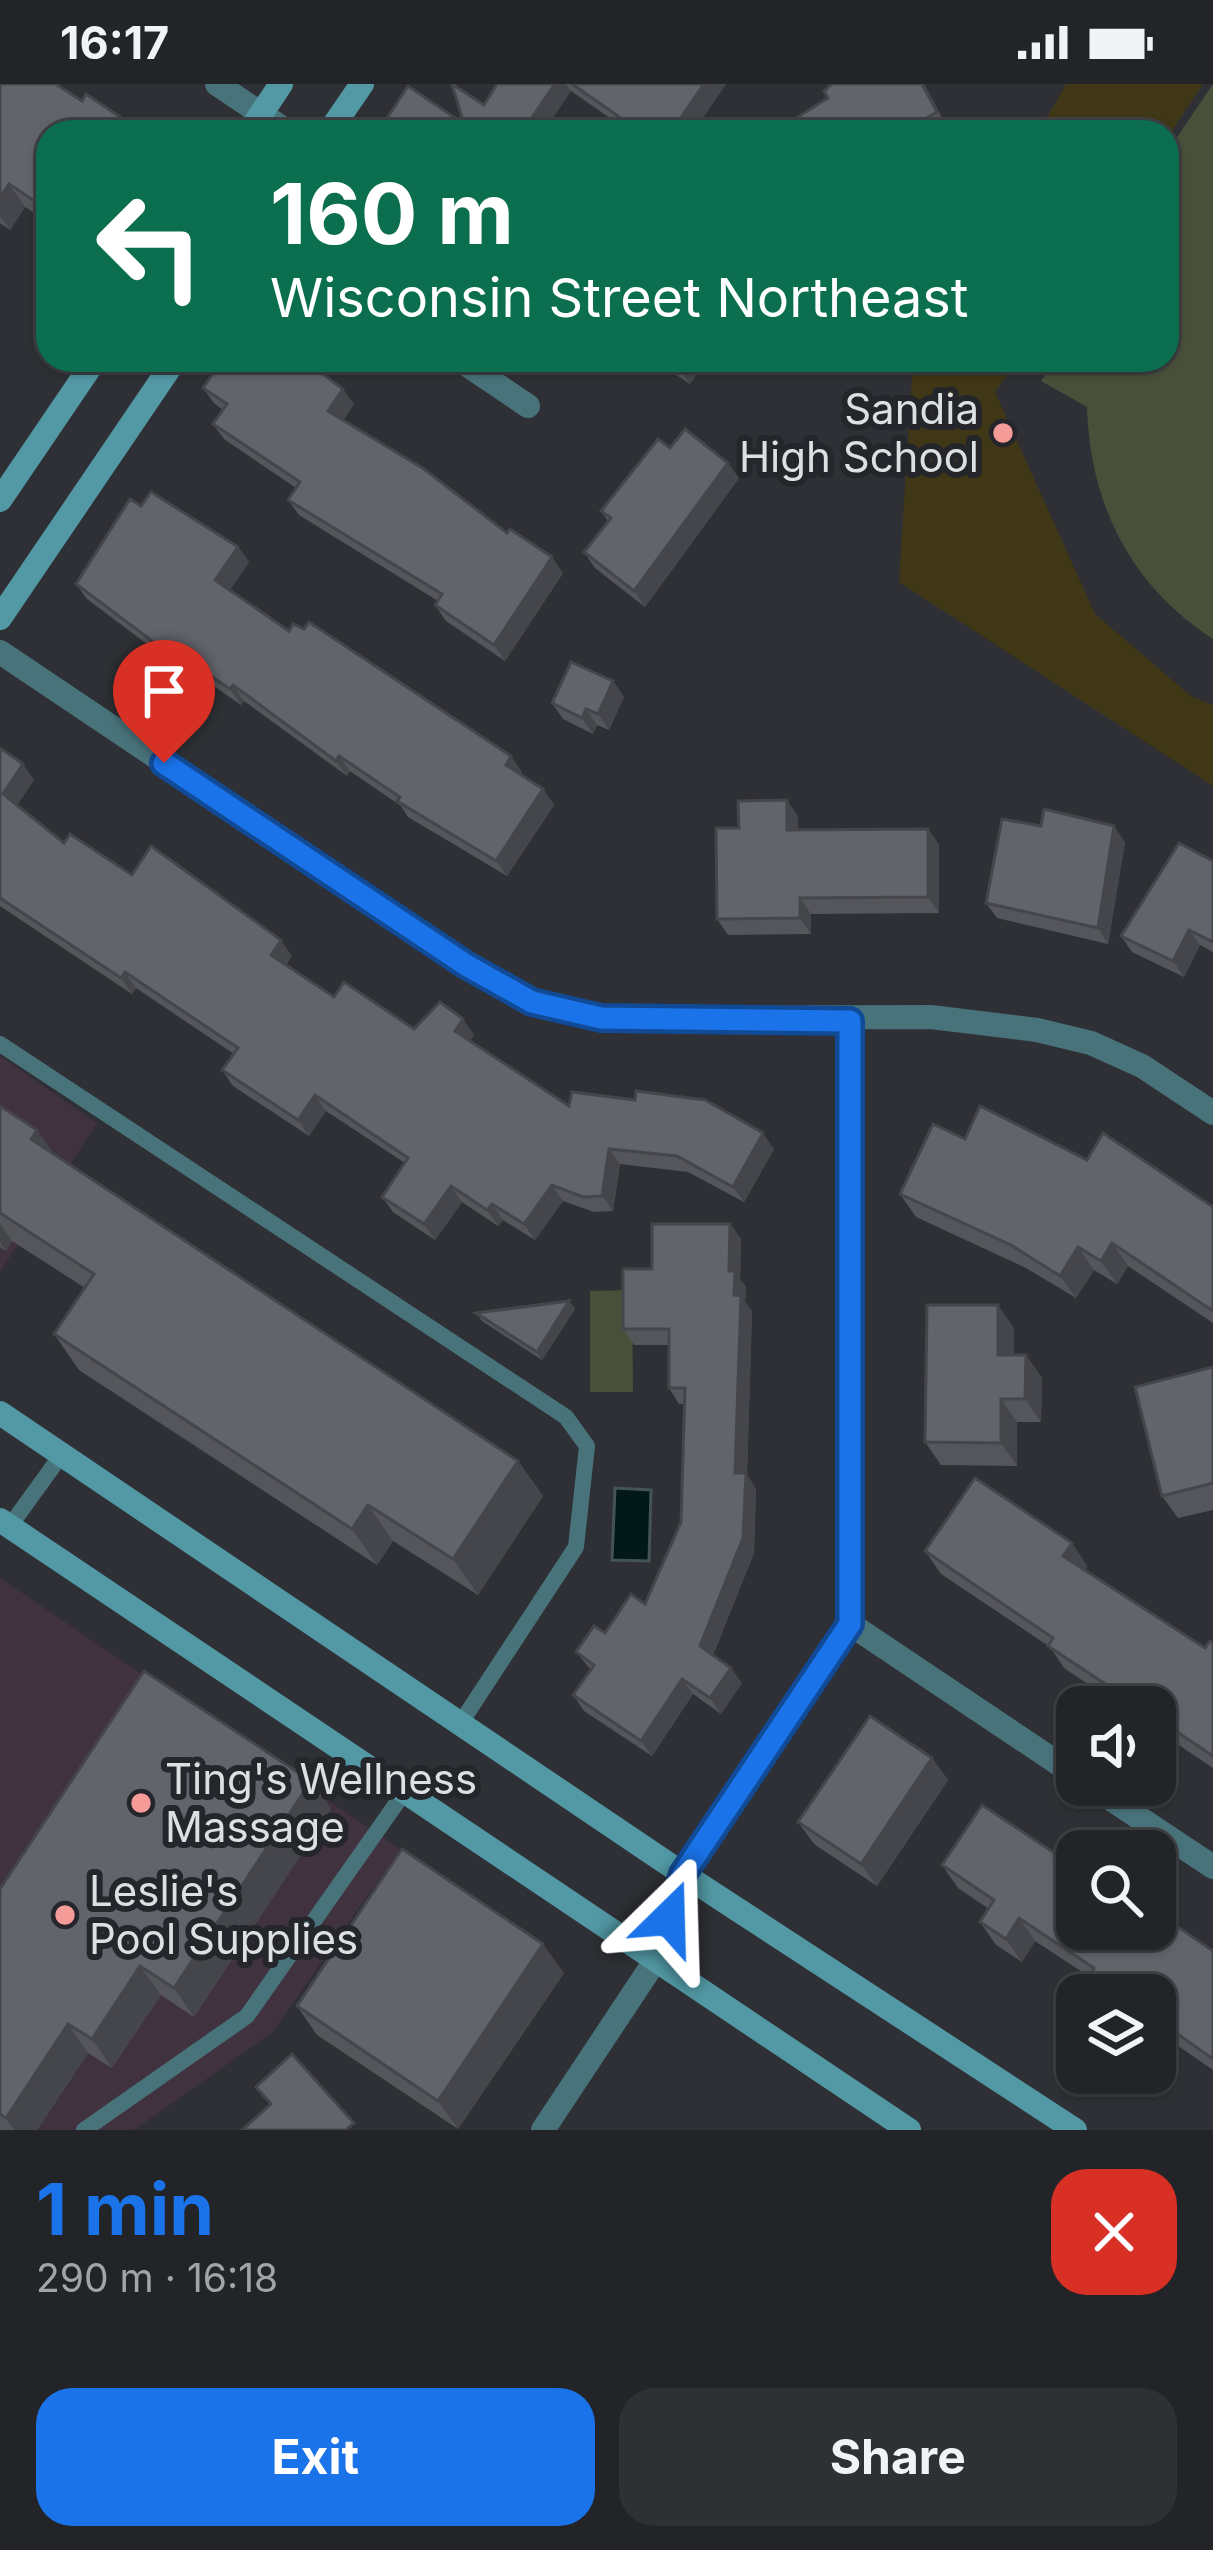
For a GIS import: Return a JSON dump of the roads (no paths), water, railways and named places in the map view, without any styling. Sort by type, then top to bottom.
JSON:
[{"type":"main road","points":[[257,120],[281,84]]},
{"type":"main road","points":[[337,120],[362,84]]},
{"type":"main road","points":[[0,500],[87,372]]},
{"type":"main road","points":[[0,618],[167,372]]},
{"type":"main road","points":[[0,1414],[683,1874],[1076,2130]]},
{"type":"main road","points":[[5,1523],[908,2130]]},
{"type":"street","points":[[217,84],[252,120]]},
{"type":"street","points":[[478,372],[528,406]]},
{"type":"street","points":[[0,652],[466,965],[532,1002],[601,1018],[850,1021],[932,1017],[1091,1043],[1142,1066],[1213,1113]]},
{"type":"street","points":[[543,2130],[655,1961],[683,1874],[850,1624],[850,1021]]},
{"type":"street","points":[[850,1624],[1056,1762]]},
{"type":"street","points":[[1122,1806],[1213,1867]]},
{"type":"lane","points":[[0,1044],[566,1417],[587,1446],[576,1547],[460,1724]]},
{"type":"lane","points":[[5,1523],[62,1454]]},
{"type":"lane","points":[[84,2130],[248,2016],[403,1794]]},
{"type":"place","name":"Sandia High School","points":[[1003,433]]},
{"type":"place","name":"Ting's Wellness Massage","points":[[141,1803]]},
{"type":"place","name":"Leslie's Pool Supplies","points":[[65,1915]]}]
